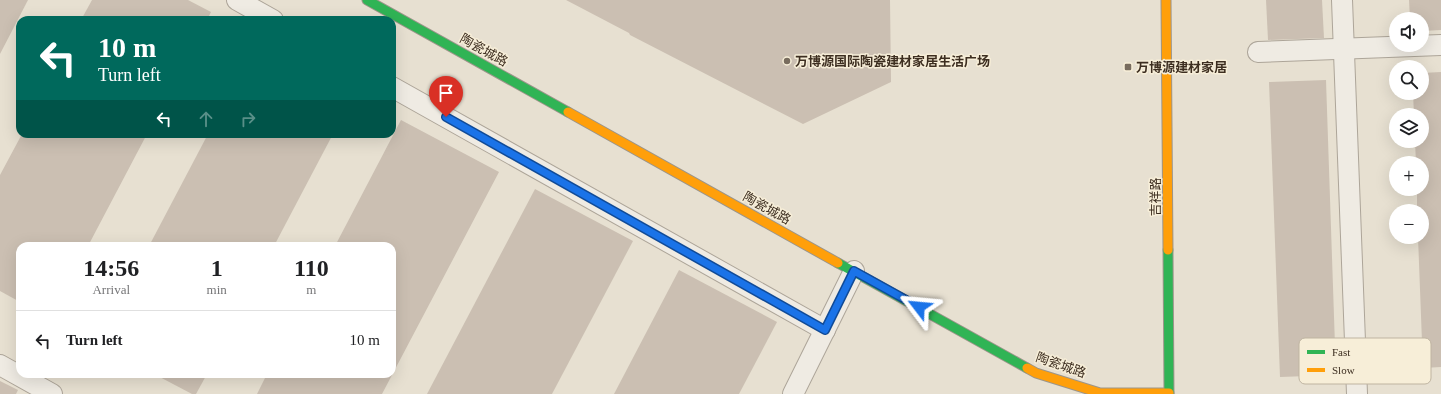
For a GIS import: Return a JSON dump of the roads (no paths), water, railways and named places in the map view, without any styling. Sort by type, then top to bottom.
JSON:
[{"type":"street","name":"陶瓷城路","points":[[367,0],[396,16]]},
{"type":"street","name":"吉祥路","points":[[1166,0],[1169,394]]},
{"type":"street","name":"陶瓷城路","points":[[396,16],[1036,373],[1100,393],[1169,394]]},
{"type":"lane","points":[[237,0],[266,16]]},
{"type":"lane","points":[[1342,0],[1355,338]]},
{"type":"lane","points":[[1258,52],[1441,45]]},
{"type":"lane","points":[[396,89],[825,330]]},
{"type":"lane","points":[[793,394],[854,271]]},
{"type":"lane","points":[[0,365],[16,374]]},
{"type":"lane","points":[[23,378],[52,394]]},
{"type":"lane","points":[[1357,384],[1357,394]]},
{"type":"place","name":"万博源国际陶瓷建材家居生活广场","points":[[787,61]]},
{"type":"place","name":"万博源建材家居","points":[[1128,67]]}]
